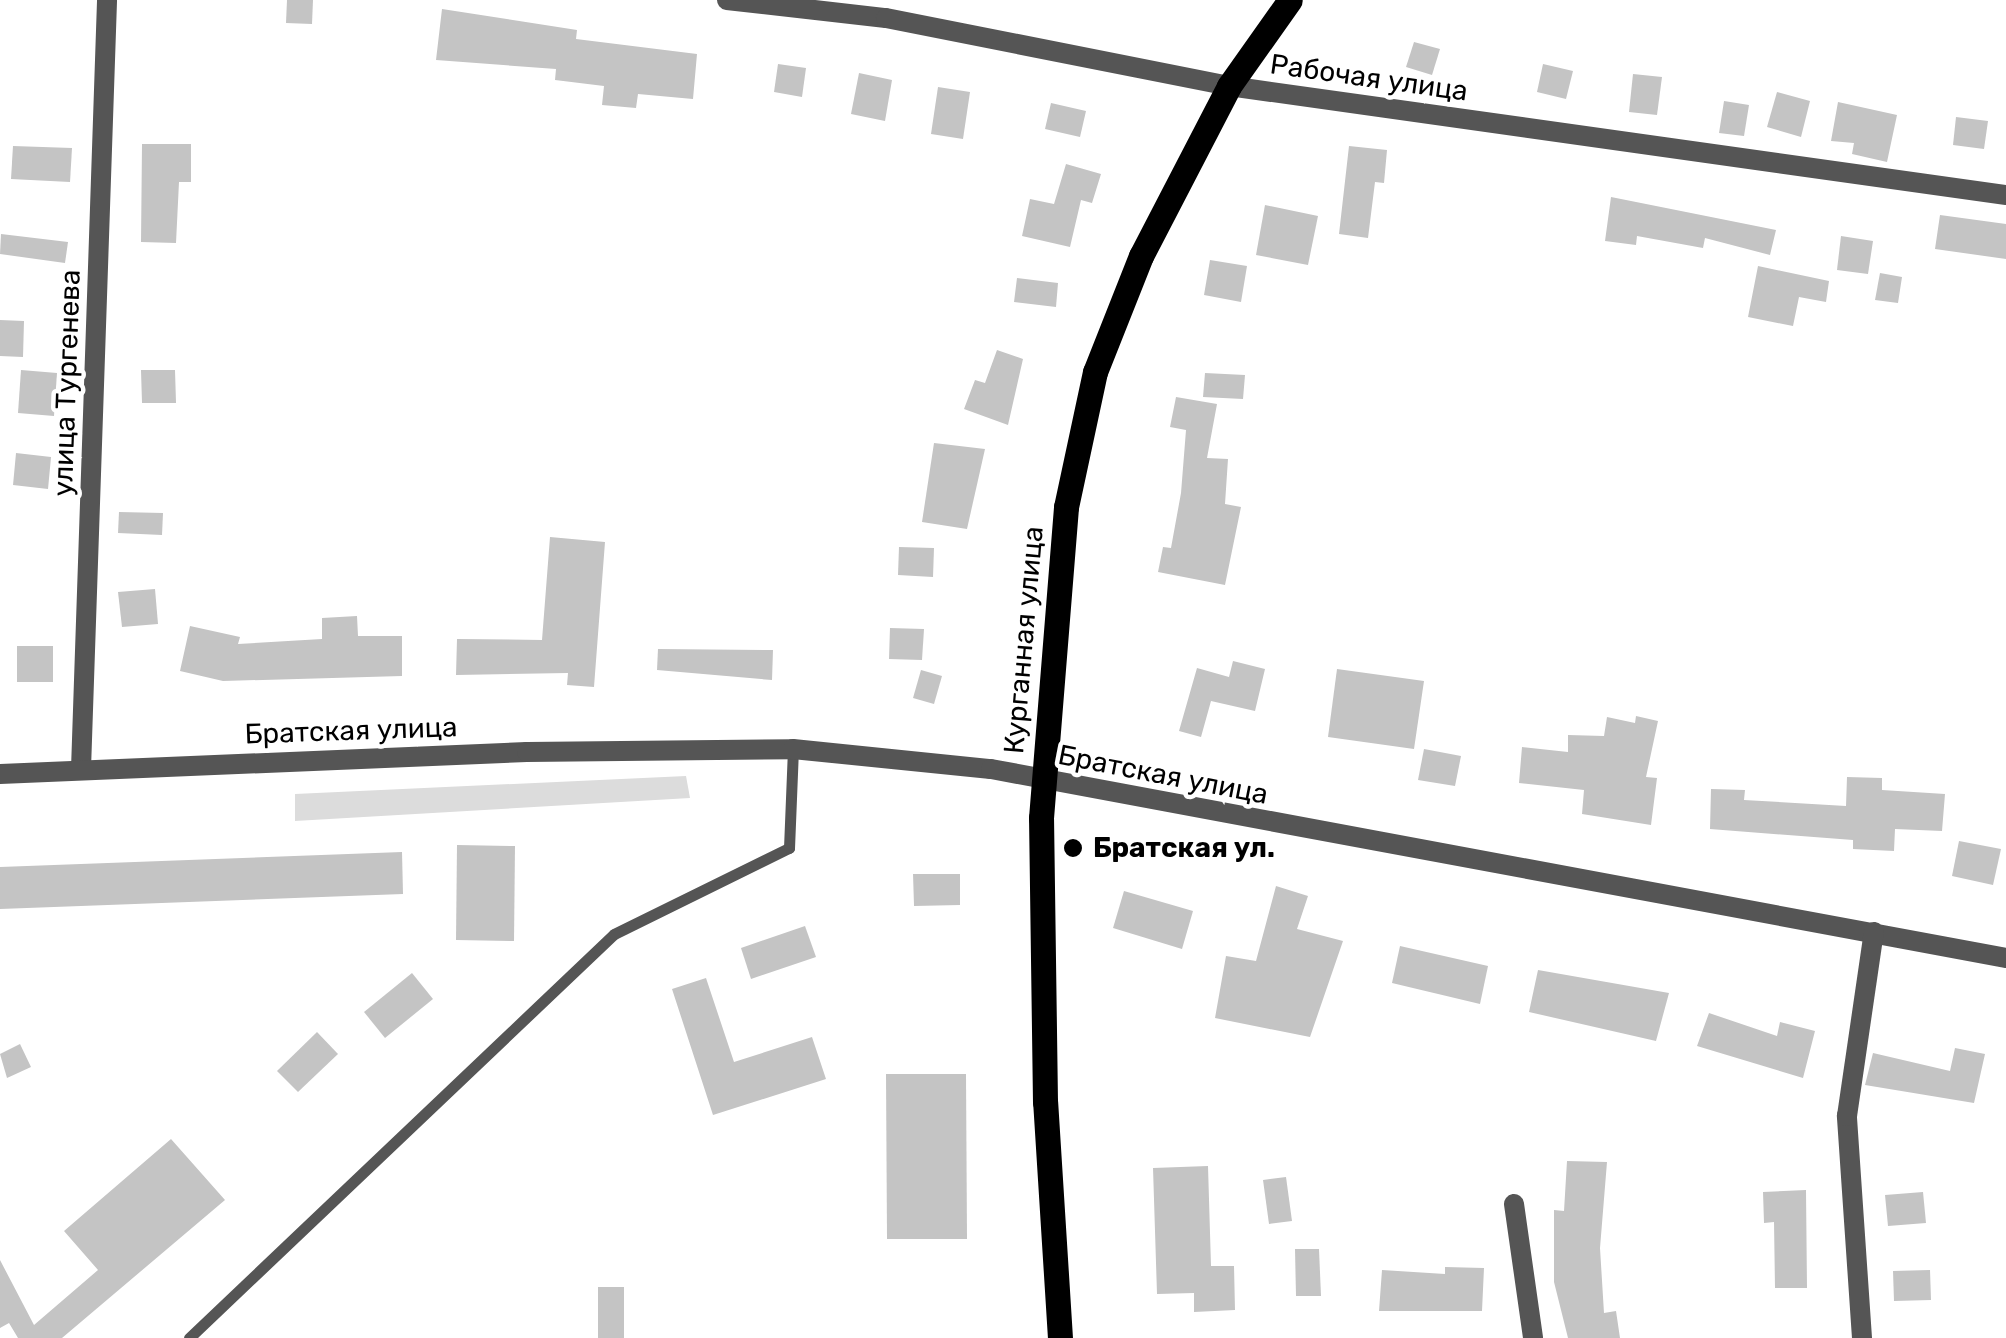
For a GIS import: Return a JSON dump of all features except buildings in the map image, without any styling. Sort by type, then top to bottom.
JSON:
[{"type":"main road","name":"Курганная улица","points":[[1060,1338],[1045,1102],[1042,781],[1066,507],[1095,372],[1141,256],[1229,86],[1290,0]]},
{"type":"street","name":"улица Тургенева","points":[[81,769],[107,0]]},
{"type":"street","name":"Рабочая улица","points":[[728,0],[886,18],[1229,86],[2006,195]]},
{"type":"street","name":"Братская улица","points":[[0,774],[793,749],[1042,781],[2006,958]]},
{"type":"street","points":[[1862,1338],[1847,1116],[1874,932]]},
{"type":"street","points":[[1514,1204],[1533,1338]]},
{"type":"lane","points":[[189,1338],[614,934],[789,848],[793,749]]},
{"type":"shaded area","points":[[686,776],[690,798],[295,821],[295,794]]},
{"type":"place","name":"Братская ул.","points":[[1073,848]]}]
